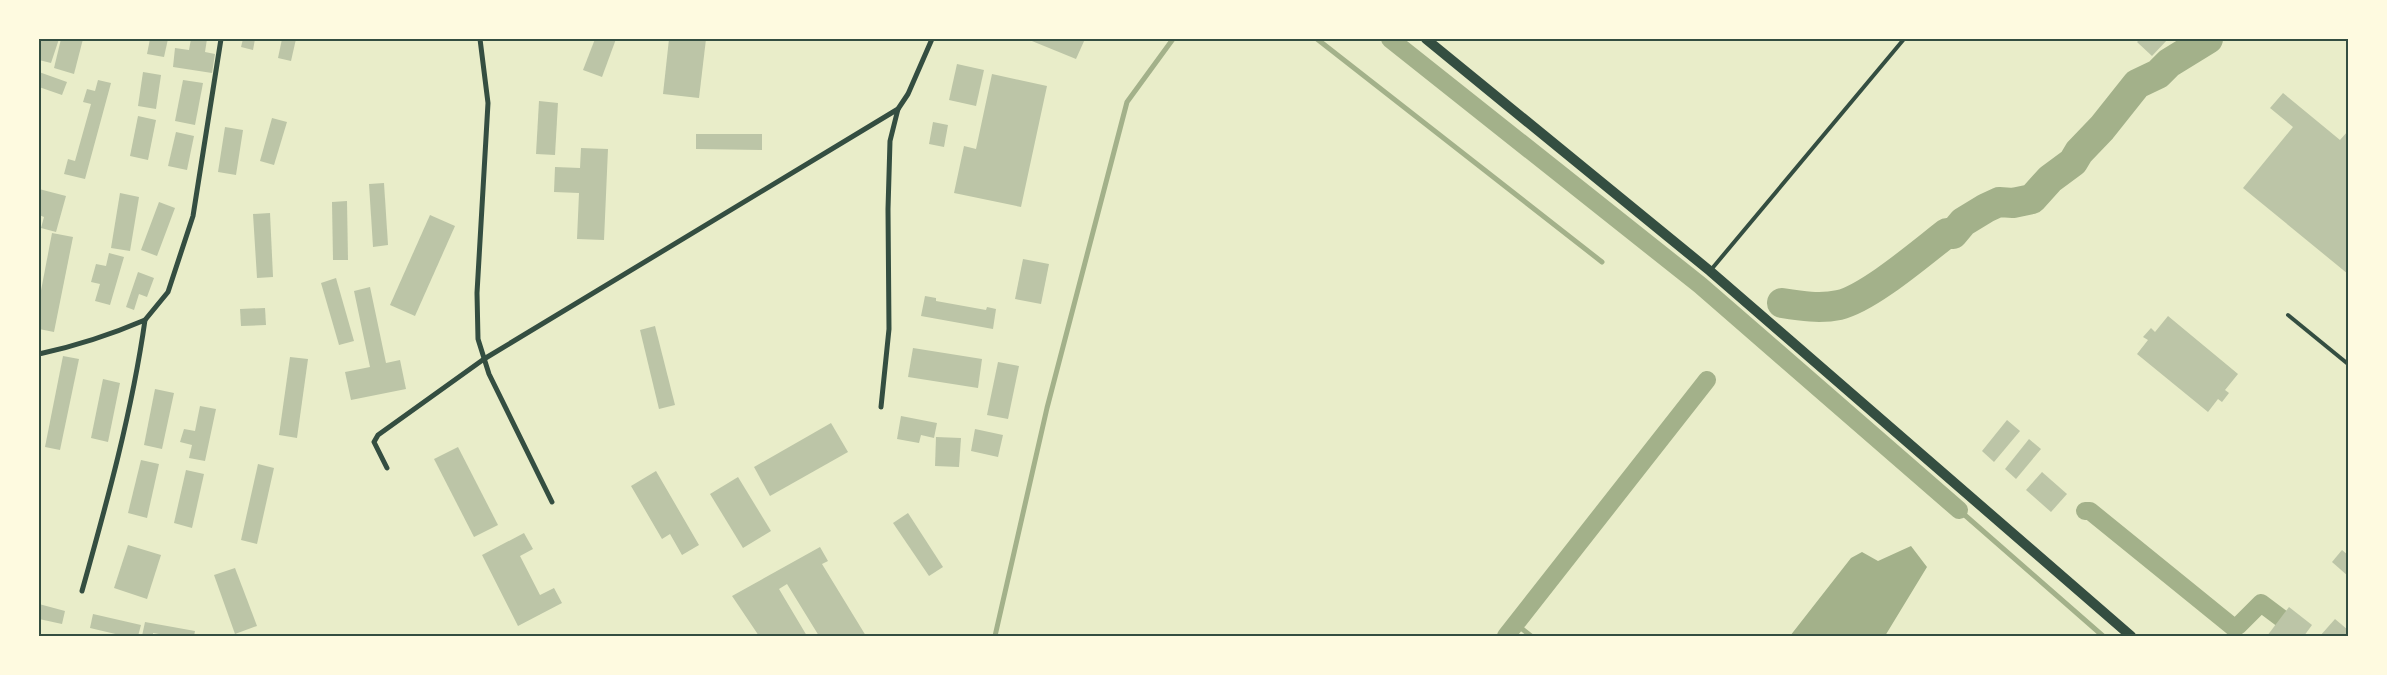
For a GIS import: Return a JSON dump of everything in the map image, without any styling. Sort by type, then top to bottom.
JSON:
[{"type":"main road","points":[[1426,39],[1710,271],[2131,636]]},
{"type":"street","points":[[39,354],[70,348],[145,320],[168,292],[193,216],[221,39]]},
{"type":"street","points":[[480,39],[488,103],[477,293],[478,339],[489,374],[552,502]]},
{"type":"street","points":[[881,407],[889,330],[888,209],[890,141],[898,109],[908,94],[932,39]]},
{"type":"street","points":[[387,468],[374,442],[378,435],[484,359],[898,109]]},
{"type":"street","points":[[82,591],[113,480],[140,355],[145,320]]},
{"type":"lane","points":[[1710,271],[1904,39]]},
{"type":"lane","points":[[2288,315],[2348,364]]},
{"type":"shaded area","points":[[1911,546],[1927,567],[1885,636],[1790,636],[1851,558],[1862,552],[1878,561]]},
{"type":"building","points":[[39,39],[59,39],[51,63],[39,60]]},
{"type":"building","points":[[61,39],[83,39],[74,74],[54,68]]},
{"type":"building","points":[[150,39],[168,39],[164,57],[147,54]]},
{"type":"building","points":[[191,39],[207,39],[205,52],[215,54],[212,73],[173,67],[175,48],[189,50]]},
{"type":"building","points":[[243,39],[255,39],[253,50],[241,47]]},
{"type":"building","points":[[282,39],[296,39],[291,61],[278,58]]},
{"type":"building","points":[[595,39],[616,39],[602,77],[583,70]]},
{"type":"building","points":[[669,39],[706,39],[699,98],[663,94]]},
{"type":"building","points":[[1027,39],[1085,39],[1076,59]]},
{"type":"building","points":[[2140,39],[2168,39],[2152,56],[2137,42]]},
{"type":"building","points":[[957,64],[984,70],[976,106],[949,100]]},
{"type":"building","points":[[39,72],[67,82],[62,95],[39,87]]},
{"type":"building","points":[[143,72],[161,75],[156,109],[138,106]]},
{"type":"building","points":[[992,74],[1047,86],[1021,207],[954,193],[964,146],[976,149]]},
{"type":"building","points":[[98,80],[111,83],[85,179],[64,174],[68,159],[75,161],[91,104],[83,102],[87,89],[95,91]]},
{"type":"building","points":[[183,80],[203,83],[195,125],[175,121]]},
{"type":"building","points":[[2283,93],[2340,140],[2348,131],[2348,274],[2243,188],[2293,127],[2270,108]]},
{"type":"building","points":[[539,101],[558,103],[555,155],[536,154]]},
{"type":"building","points":[[138,116],[156,120],[148,160],[130,156]]},
{"type":"building","points":[[272,118],[287,122],[274,165],[260,161]]},
{"type":"building","points":[[933,122],[948,125],[944,147],[929,144]]},
{"type":"building","points":[[225,127],[243,130],[236,175],[218,172]]},
{"type":"building","points":[[176,132],[194,136],[187,170],[168,166]]},
{"type":"building","points":[[696,134],[762,134],[762,150],[696,149]]},
{"type":"building","points":[[581,148],[608,149],[604,240],[577,239],[579,193],[554,192],[555,167],[580,168]]},
{"type":"building","points":[[384,183],[388,245],[373,247],[369,184]]},
{"type":"building","points":[[39,189],[66,196],[56,232],[41,228],[44,217],[39,215]]},
{"type":"building","points":[[120,193],[139,197],[130,251],[111,248]]},
{"type":"building","points":[[347,201],[348,260],[333,260],[332,202]]},
{"type":"building","points":[[159,202],[175,208],[157,256],[141,250]]},
{"type":"building","points":[[270,213],[273,277],[257,278],[253,214]]},
{"type":"building","points":[[430,215],[455,226],[415,316],[390,305]]},
{"type":"building","points":[[52,233],[73,237],[54,332],[39,329],[39,301]]},
{"type":"building","points":[[109,253],[124,257],[110,305],[95,301],[100,284],[91,282],[96,264],[106,266]]},
{"type":"building","points":[[1023,259],[1049,264],[1041,304],[1015,299]]},
{"type":"building","points":[[138,272],[154,278],[147,297],[139,294],[134,310],[126,307]]},
{"type":"building","points":[[336,278],[354,341],[339,345],[321,283]]},
{"type":"building","points":[[370,287],[386,363],[400,360],[406,389],[351,400],[345,372],[370,367],[354,291]]},
{"type":"building","points":[[925,296],[936,298],[936,301],[986,310],[987,307],[996,309],[993,329],[921,316]]},
{"type":"building","points":[[265,308],[266,325],[241,326],[240,309]]},
{"type":"building","points":[[2168,316],[2238,374],[2225,390],[2229,393],[2222,402],[2218,399],[2208,412],[2137,354],[2148,340],[2143,337],[2151,328],[2155,332]]},
{"type":"building","points":[[655,326],[675,405],[659,409],[640,330]]},
{"type":"building","points":[[913,348],[982,359],[978,388],[908,377]]},
{"type":"building","points":[[63,356],[79,359],[60,450],[45,447]]},
{"type":"building","points":[[290,357],[308,359],[297,438],[279,435]]},
{"type":"building","points":[[998,362],[1019,366],[1008,419],[987,415]]},
{"type":"building","points":[[103,379],[120,383],[108,442],[91,438]]},
{"type":"building","points":[[155,389],[174,393],[162,449],[144,445]]},
{"type":"building","points":[[200,406],[216,409],[205,461],[189,458],[192,445],[180,442],[184,429],[195,431]]},
{"type":"building","points":[[901,416],[937,423],[934,438],[921,435],[919,443],[897,439]]},
{"type":"building","points":[[2007,420],[2020,431],[1994,462],[1982,451]]},
{"type":"building","points":[[831,423],[848,452],[770,496],[754,467]]},
{"type":"building","points":[[975,429],[1003,435],[998,457],[971,451]]},
{"type":"building","points":[[936,437],[961,438],[959,467],[935,466]]},
{"type":"building","points":[[2029,439],[2041,449],[2016,479],[2005,469]]},
{"type":"building","points":[[458,447],[498,525],[474,537],[434,459]]},
{"type":"building","points":[[141,460],[159,464],[147,518],[128,513]]},
{"type":"building","points":[[258,464],[274,468],[257,544],[241,540]]},
{"type":"building","points":[[186,470],[204,474],[192,528],[174,523]]},
{"type":"building","points":[[656,471],[699,545],[682,555],[670,534],[662,539],[631,486]]},
{"type":"building","points":[[2042,472],[2067,494],[2051,512],[2026,490]]},
{"type":"building","points":[[738,477],[771,531],[743,548],[710,494]]},
{"type":"building","points":[[908,513],[943,567],[929,576],[893,523]]},
{"type":"building","points":[[524,533],[533,549],[520,556],[540,595],[554,588],[562,603],[518,626],[482,555]]},
{"type":"building","points":[[128,545],[161,555],[147,599],[114,588]]},
{"type":"building","points":[[820,547],[828,561],[822,564],[866,636],[819,636],[787,584],[779,589],[807,636],[759,636],[732,596]]},
{"type":"building","points":[[2342,550],[2348,555],[2348,576],[2332,562]]},
{"type":"building","points":[[235,568],[257,626],[235,634],[214,575]]},
{"type":"building","points":[[39,604],[65,611],[62,624],[39,619]]},
{"type":"building","points":[[2289,607],[2312,625],[2304,636],[2267,636]]},
{"type":"building","points":[[93,614],[141,625],[138,636],[124,636],[90,628]]},
{"type":"building","points":[[2335,619],[2348,630],[2348,636],[2320,636]]},
{"type":"building","points":[[145,622],[195,631],[194,636],[171,636],[153,633],[153,636],[142,636]]},
{"type":"waterway","points":[[995,636],[1047,408],[1127,102],[1173,39]]},
{"type":"waterway","points":[[1317,39],[1602,262]]},
{"type":"waterway","points":[[1390,39],[1700,285],[1959,510]]},
{"type":"waterway","points":[[1782,303],[1825,307],[1851,301],[1895,274],[1947,233],[1953,234],[1963,222],[1986,208],[1999,202],[2013,203],[2032,199],[2050,179],[2073,162],[2079,152],[2102,128],[2137,84],[2158,74],[2169,63],[2208,39]]},
{"type":"waterway","points":[[1506,636],[1707,380]]},
{"type":"waterway","points":[[1959,510],[2103,636]]},
{"type":"waterway","points":[[2085,511],[2090,511],[2233,627],[2238,626],[2261,603],[2281,618]]},
{"type":"waterway","points":[[1516,624],[1531,636]]}]
